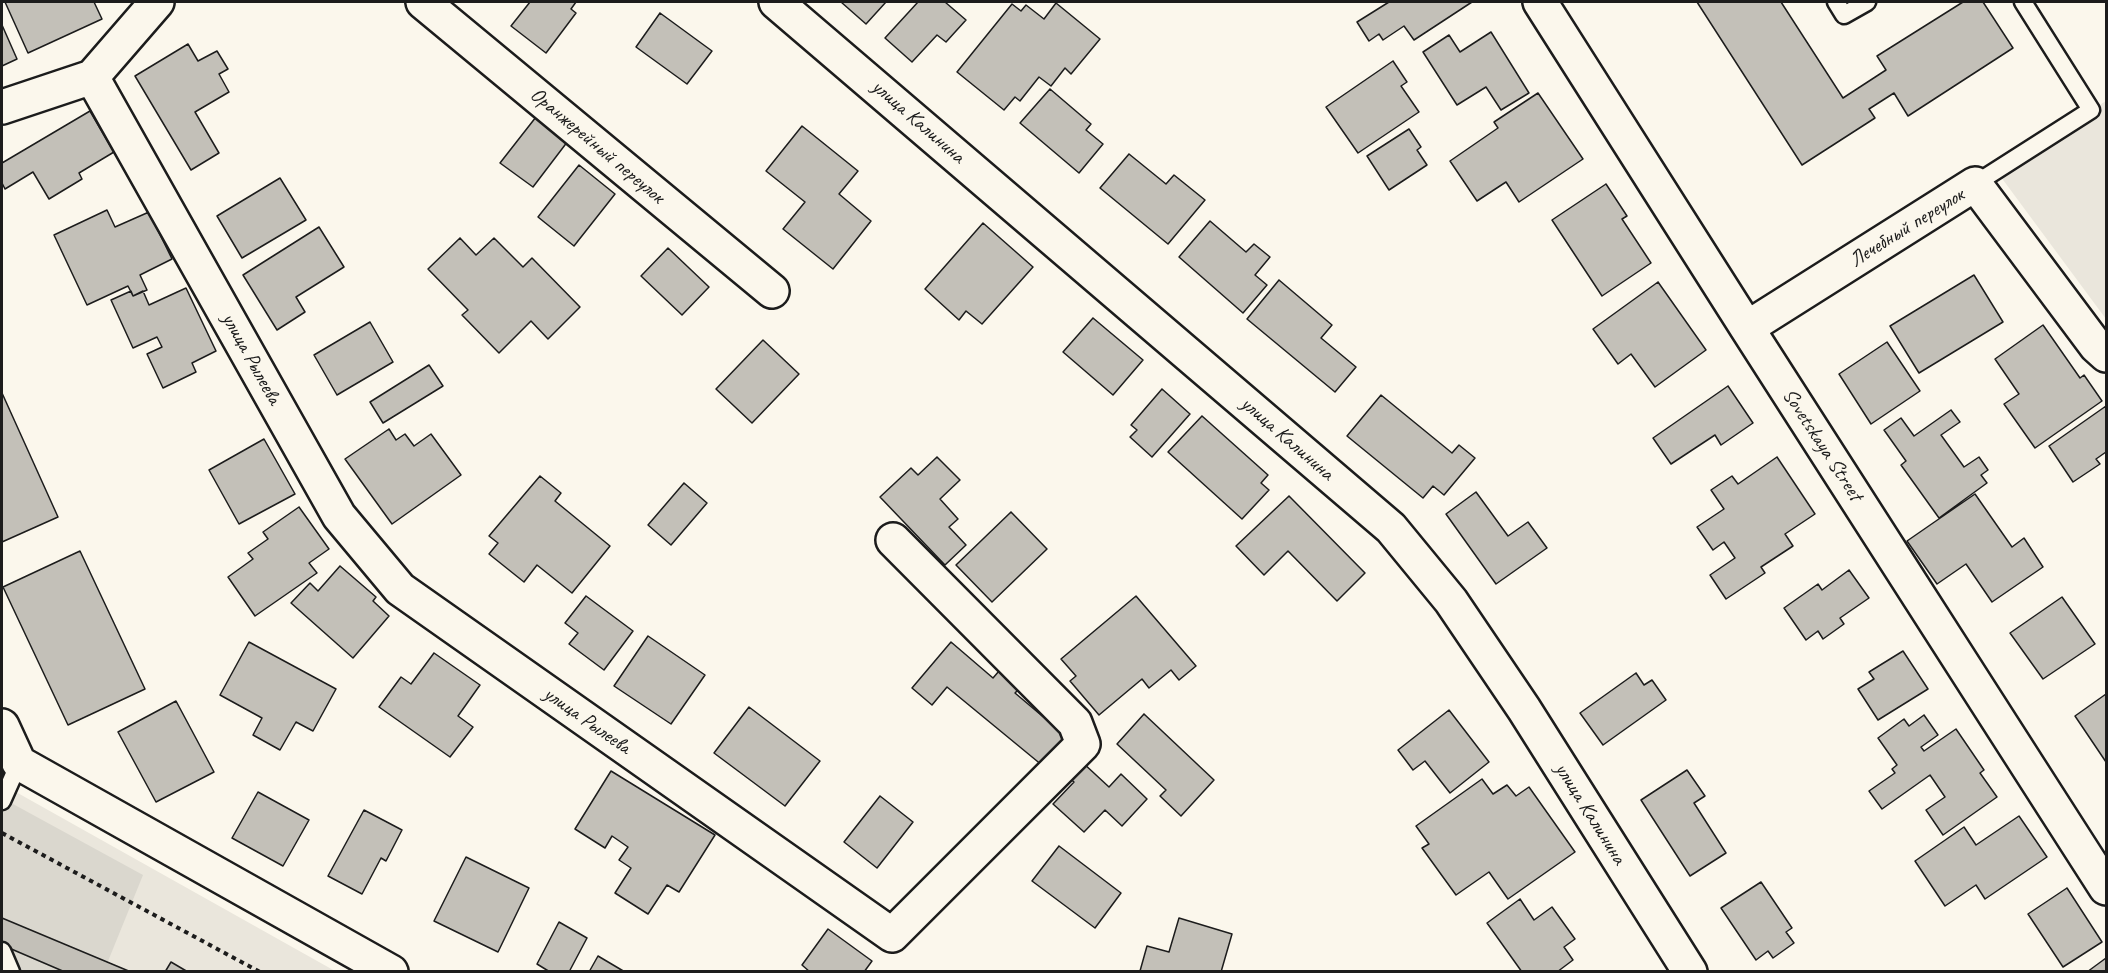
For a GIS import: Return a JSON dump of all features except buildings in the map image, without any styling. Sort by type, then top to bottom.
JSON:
[{"type":"street","points":[[2,107],[92,77],[157,2]]},
{"type":"street","name":"Оранжерейный переулок","points":[[423,2],[772,291]]},
{"type":"street","name":"улица Калинина","points":[[776,2],[1391,528],[1451,601],[1524,709],[1690,972]]},
{"type":"street","name":"Sovetskaya Street","points":[[1540,2],[2106,888]]},
{"type":"street","name":"улица Рылеева","points":[[92,77],[339,516],[400,589],[892,935],[1083,744],[1075,723],[893,540]]},
{"type":"street","name":"Лечебный переулок","points":[[1747,328],[1975,184],[2096,346],[2106,355]]},
{"type":"street","points":[[2,726],[19,763],[391,972]]},
{"type":"lane","points":[[1836,2],[1844,15],[1867,2]]},
{"type":"lane","points":[[1975,184],[2091,110],[2023,2]]},
{"type":"lane","points":[[2,801],[19,763]]},
{"type":"lane","points":[[2,951],[11,972]]},
{"type":"path","points":[[2,833],[261,972]]},
{"type":"shaded area","points":[[2106,101],[2106,319],[1995,169]]},
{"type":"shaded area","points":[[7,787],[335,971],[2,971]]},
{"type":"shaded area","points":[[2,798],[143,875],[104,971],[2,971]]}]
